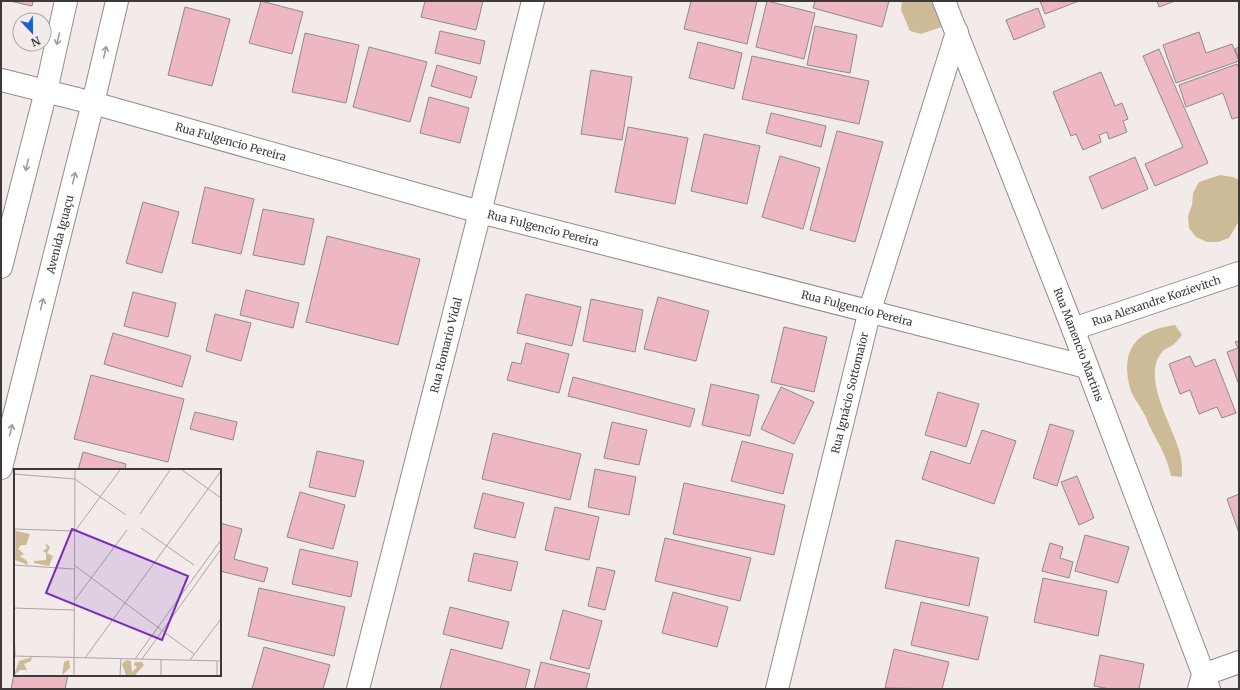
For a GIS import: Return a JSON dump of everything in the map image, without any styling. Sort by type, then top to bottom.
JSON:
[{"type":"street","points":[[1,267],[46,92],[66,1]]},
{"type":"street","name":"Avenida Iguaçu","points":[[1,468],[93,103],[117,1]]},
{"type":"street","name":"Rua Romario Vidal","points":[[358,689],[533,1]]},
{"type":"street","name":"Rua Manencio Martins","points":[[944,1],[1073,329],[1204,684]]},
{"type":"street","name":"Rua Ignácio Sottomaior","points":[[777,689],[870,310],[957,32]]},
{"type":"street","name":"Rua Fulgencio Pereira","points":[[1,80],[93,103],[480,212],[1087,366]]},
{"type":"street","name":"Rua Alexandre Kozievitch","points":[[1073,329],[1239,273]]},
{"type":"street","points":[[1204,684],[1239,662]]},
{"type":"shaded area","points":[[902,1],[953,1],[944,26],[921,34],[910,31],[901,10]]},
{"type":"shaded area","points":[[1220,175],[1233,177],[1239,180],[1239,221],[1229,238],[1218,242],[1207,242],[1196,237],[1189,228],[1188,216],[1192,205],[1193,193],[1199,182]]},
{"type":"shaded area","points":[[1175,325],[1182,335],[1175,343],[1163,351],[1157,361],[1155,373],[1156,386],[1160,400],[1180,453],[1182,477],[1171,476],[1161,449],[1131,391],[1127,365],[1129,354],[1140,338],[1150,332]]},
{"type":"building","points":[[10,1],[33,1],[32,6]]},
{"type":"building","points":[[261,1],[303,12],[292,54],[249,43]]},
{"type":"building","points":[[425,1],[483,1],[476,30],[421,17]]},
{"type":"building","points":[[691,1],[757,1],[747,44],[684,29]]},
{"type":"building","points":[[767,1],[815,13],[804,59],[756,47]]},
{"type":"building","points":[[815,1],[889,1],[882,27],[813,8]]},
{"type":"building","points":[[1040,1],[1079,1],[1045,14]]},
{"type":"building","points":[[1157,1],[1175,1],[1159,7]]},
{"type":"building","points":[[185,7],[230,19],[212,86],[168,75]]},
{"type":"building","points":[[1038,8],[1045,27],[1014,40],[1006,20]]},
{"type":"building","points":[[815,26],[857,35],[850,73],[807,65]]},
{"type":"building","points":[[440,31],[485,41],[480,64],[435,53]]},
{"type":"building","points":[[1199,32],[1206,53],[1232,44],[1239,61],[1176,83],[1163,45]]},
{"type":"building","points":[[305,33],[359,45],[346,103],[292,92]]},
{"type":"building","points":[[698,42],[742,53],[734,89],[689,78]]},
{"type":"building","points":[[369,47],[427,62],[410,122],[353,107]]},
{"type":"building","points":[[1239,47],[1239,60],[1235,49]]},
{"type":"building","points":[[1159,49],[1208,163],[1155,186],[1145,164],[1183,147],[1143,56]]},
{"type":"building","points":[[752,56],[869,81],[859,124],[742,99]]},
{"type":"building","points":[[1237,64],[1239,69],[1239,117],[1232,119],[1223,93],[1186,107],[1179,85]]},
{"type":"building","points":[[437,65],[477,77],[471,98],[431,86]]},
{"type":"building","points":[[591,70],[632,77],[622,140],[581,134]]},
{"type":"building","points":[[1101,72],[1115,106],[1122,103],[1128,119],[1123,121],[1127,132],[1109,139],[1107,132],[1099,135],[1101,142],[1083,150],[1076,134],[1071,136],[1053,92]]},
{"type":"building","points":[[429,97],[469,108],[460,143],[420,133]]},
{"type":"building","points":[[771,113],[826,126],[821,147],[766,133]]},
{"type":"building","points":[[628,127],[688,138],[675,204],[615,192]]},
{"type":"building","points":[[837,131],[883,142],[855,242],[810,230]]},
{"type":"building","points":[[704,134],[760,146],[747,204],[691,191]]},
{"type":"building","points":[[780,156],[820,168],[803,229],[762,217]]},
{"type":"building","points":[[1135,157],[1148,189],[1102,209],[1089,177]]},
{"type":"building","points":[[205,187],[254,199],[241,254],[192,243]]},
{"type":"building","points":[[143,202],[179,212],[162,273],[126,263]]},
{"type":"building","points":[[263,209],[314,219],[304,265],[253,255]]},
{"type":"building","points":[[327,236],[420,259],[398,345],[306,322]]},
{"type":"building","points":[[246,290],[299,303],[293,328],[240,315]]},
{"type":"building","points":[[133,292],[176,303],[168,337],[124,326]]},
{"type":"building","points":[[526,294],[581,307],[572,346],[517,333]]},
{"type":"building","points":[[658,297],[709,311],[696,361],[644,349]]},
{"type":"building","points":[[591,299],[643,310],[635,352],[583,341]]},
{"type":"building","points":[[215,314],[251,323],[241,361],[206,351]]},
{"type":"building","points":[[784,327],[827,337],[814,392],[771,382]]},
{"type":"building","points":[[113,333],[191,356],[182,387],[104,364]]},
{"type":"building","points":[[1239,341],[1239,385],[1227,352],[1238,348],[1235,342]]},
{"type":"building","points":[[526,343],[569,354],[559,393],[507,380],[512,362],[521,364]]},
{"type":"building","points":[[1190,356],[1195,367],[1215,359],[1236,413],[1222,418],[1217,407],[1199,414],[1190,390],[1180,394],[1169,364]]},
{"type":"building","points":[[91,375],[184,399],[168,462],[74,439]]},
{"type":"building","points":[[573,377],[695,409],[690,427],[568,396]]},
{"type":"building","points":[[711,384],[759,395],[750,436],[702,425]]},
{"type":"building","points":[[781,387],[814,402],[794,444],[761,429]]},
{"type":"building","points":[[938,392],[979,404],[966,447],[925,435]]},
{"type":"building","points":[[195,412],[237,422],[233,440],[190,429]]},
{"type":"building","points":[[612,422],[647,430],[639,465],[604,458]]},
{"type":"building","points":[[1050,424],[1074,431],[1057,486],[1033,478]]},
{"type":"building","points":[[982,430],[1016,441],[994,504],[922,479],[931,451],[970,464]]},
{"type":"building","points":[[493,433],[581,454],[570,500],[482,479]]},
{"type":"building","points":[[742,441],[793,454],[783,494],[731,481]]},
{"type":"building","points":[[317,451],[364,461],[355,497],[309,487]]},
{"type":"building","points":[[83,452],[126,464],[125,469],[78,469]]},
{"type":"building","points":[[595,469],[636,477],[629,515],[588,507]]},
{"type":"building","points":[[1077,476],[1094,518],[1079,525],[1061,482]]},
{"type":"building","points":[[684,483],[785,505],[774,555],[673,534]]},
{"type":"building","points":[[300,492],[345,505],[333,549],[287,537]]},
{"type":"building","points":[[483,493],[524,503],[515,538],[474,528]]},
{"type":"building","points":[[1239,494],[1239,533],[1227,499]]},
{"type":"building","points":[[555,507],[599,517],[589,560],[545,550]]},
{"type":"building","points":[[221,523],[242,529],[234,559],[268,568],[264,582],[221,571]]},
{"type":"building","points":[[1085,535],[1129,547],[1118,583],[1075,571]]},
{"type":"building","points":[[665,538],[751,558],[740,601],[655,581]]},
{"type":"building","points":[[896,540],[979,558],[969,606],[885,588]]},
{"type":"building","points":[[1050,543],[1063,547],[1060,558],[1073,562],[1069,578],[1042,571]]},
{"type":"building","points":[[300,549],[358,562],[351,597],[292,584]]},
{"type":"building","points":[[474,553],[518,562],[511,591],[468,581]]},
{"type":"building","points":[[597,567],[615,571],[605,610],[588,606]]},
{"type":"building","points":[[1043,578],[1107,591],[1098,636],[1034,622]]},
{"type":"building","points":[[259,588],[345,607],[334,656],[248,636]]},
{"type":"building","points":[[673,592],[728,607],[717,647],[662,633]]},
{"type":"building","points":[[921,602],[988,617],[978,660],[911,645]]},
{"type":"building","points":[[450,607],[509,622],[502,649],[443,634]]},
{"type":"building","points":[[563,610],[602,621],[589,669],[550,659]]},
{"type":"building","points":[[264,647],[330,665],[323,689],[252,689]]},
{"type":"building","points":[[451,649],[530,670],[525,689],[440,689]]},
{"type":"building","points":[[894,649],[949,662],[942,689],[885,688]]},
{"type":"building","points":[[1100,655],[1144,664],[1139,689],[1110,689],[1094,686]]},
{"type":"building","points":[[541,662],[590,674],[586,689],[534,689]]},
{"type":"building","points":[[14,674],[14,676],[68,676],[65,689],[11,689]]}]
